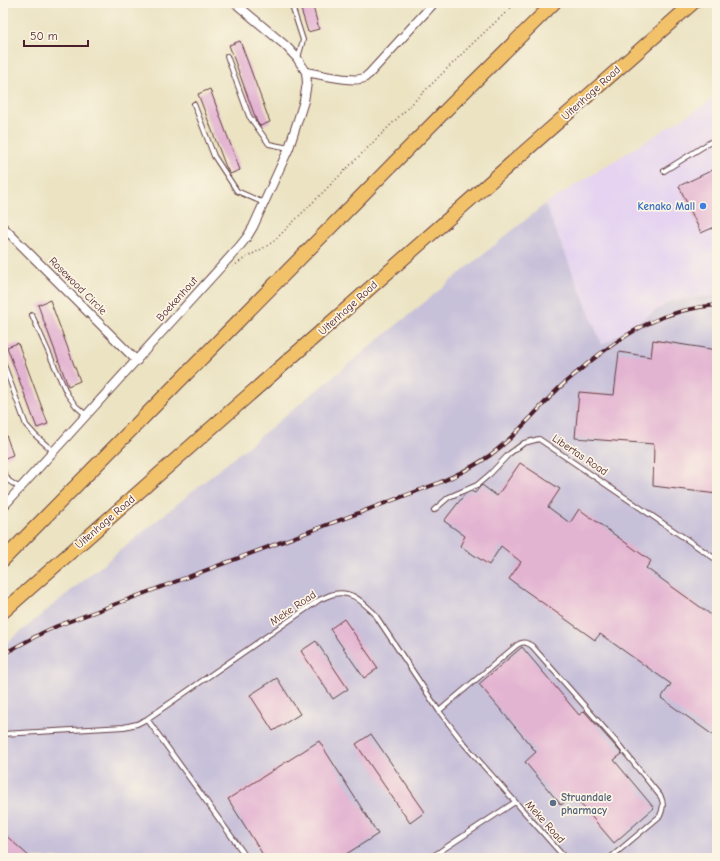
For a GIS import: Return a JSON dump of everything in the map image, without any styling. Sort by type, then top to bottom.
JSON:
[{"type":"main road","points":[[3,560],[453,103],[554,3]]},
{"type":"main road","name":"Uitenhage Road","points":[[3,612],[693,3]]},
{"type":"street","points":[[235,3],[286,46],[304,67],[306,72],[356,80],[364,78],[369,74],[434,3]]},
{"type":"street","name":"Boekenhout","points":[[6,510],[20,488],[137,361],[247,237],[289,148],[304,101],[307,83],[306,72]]},
{"type":"street","name":"Rosewood Circle","points":[[3,227],[137,361]]},
{"type":"lane","points":[[291,3],[303,40],[297,58]]},
{"type":"lane","points":[[227,56],[249,116],[269,144],[289,148]]},
{"type":"lane","points":[[194,104],[214,156],[237,191],[264,203]]},
{"type":"lane","points":[[664,170],[717,138]]},
{"type":"lane","points":[[32,315],[67,394],[76,406],[87,415]]},
{"type":"lane","points":[[3,362],[26,425],[54,452]]},
{"type":"lane","name":"Libertas Road","points":[[434,510],[449,497],[477,485],[509,454],[524,443],[539,438],[717,560]]},
{"type":"lane","points":[[3,472],[9,481],[20,488]]},
{"type":"lane","name":"Meke Road","points":[[3,734],[124,727],[136,724],[146,719],[319,600],[334,594],[347,593],[360,599],[374,613],[439,711],[465,744],[565,858]]},
{"type":"lane","points":[[439,711],[517,645],[522,642],[532,646],[619,745],[661,797],[663,811],[660,816],[610,858]]},
{"type":"lane","points":[[146,719],[246,858]]},
{"type":"lane","points":[[430,858],[516,802]]},
{"type":"path","points":[[229,272],[240,261],[274,241],[468,48],[516,3]]},
{"type":"path","points":[[3,519],[6,510]]},
{"type":"shaded area","points":[[717,97],[717,295],[671,301],[602,345],[545,204]]},
{"type":"shaded area","points":[[545,204],[602,345],[671,301],[717,295],[717,858],[3,858],[3,646]]},
{"type":"building","points":[[299,3],[312,3],[319,29],[308,32]]},
{"type":"building","points":[[240,41],[270,122],[260,126],[257,122],[229,45]]},
{"type":"building","points":[[210,89],[240,170],[230,174],[198,94]]},
{"type":"building","name":"Kenako Mall","points":[[717,168],[717,226],[701,233],[679,186]]},
{"type":"building","points":[[50,300],[80,381],[68,386],[38,305]]},
{"type":"building","points":[[653,340],[717,350],[717,494],[653,486],[654,444],[575,438],[579,392],[614,395],[619,352],[651,357]]},
{"type":"building","points":[[18,343],[48,424],[37,428],[7,347]]},
{"type":"building","points":[[3,429],[13,455],[3,459]]},
{"type":"building","points":[[520,463],[560,489],[548,507],[570,523],[579,509],[651,561],[646,568],[717,619],[717,738],[661,698],[671,684],[600,634],[595,640],[509,579],[521,562],[501,546],[489,565],[460,546],[465,536],[444,521],[465,494],[471,491],[475,493],[482,485],[497,496]]},
{"type":"building","points":[[344,619],[378,668],[364,678],[330,629]]},
{"type":"building","points":[[316,641],[348,689],[333,699],[301,651]]},
{"type":"building","points":[[522,647],[579,715],[584,711],[622,754],[614,760],[654,808],[614,843],[573,795],[561,805],[525,762],[536,752],[479,684]]},
{"type":"building","points":[[277,678],[300,714],[273,731],[250,695]]},
{"type":"building","points":[[371,734],[425,812],[410,823],[356,744]]},
{"type":"building","points":[[319,741],[378,834],[340,858],[265,858],[228,799]]},
{"type":"building","points":[[3,833],[31,858],[3,858]]},
{"type":"railway","points":[[3,654],[57,626],[457,475],[483,460],[498,449],[516,433],[560,387],[602,352],[632,332],[647,324],[680,311],[717,305]]},
{"type":"place","name":"Kenako Mall","points":[[703,206]]},
{"type":"place","name":"Struandale pharmacy","points":[[553,803]]}]
